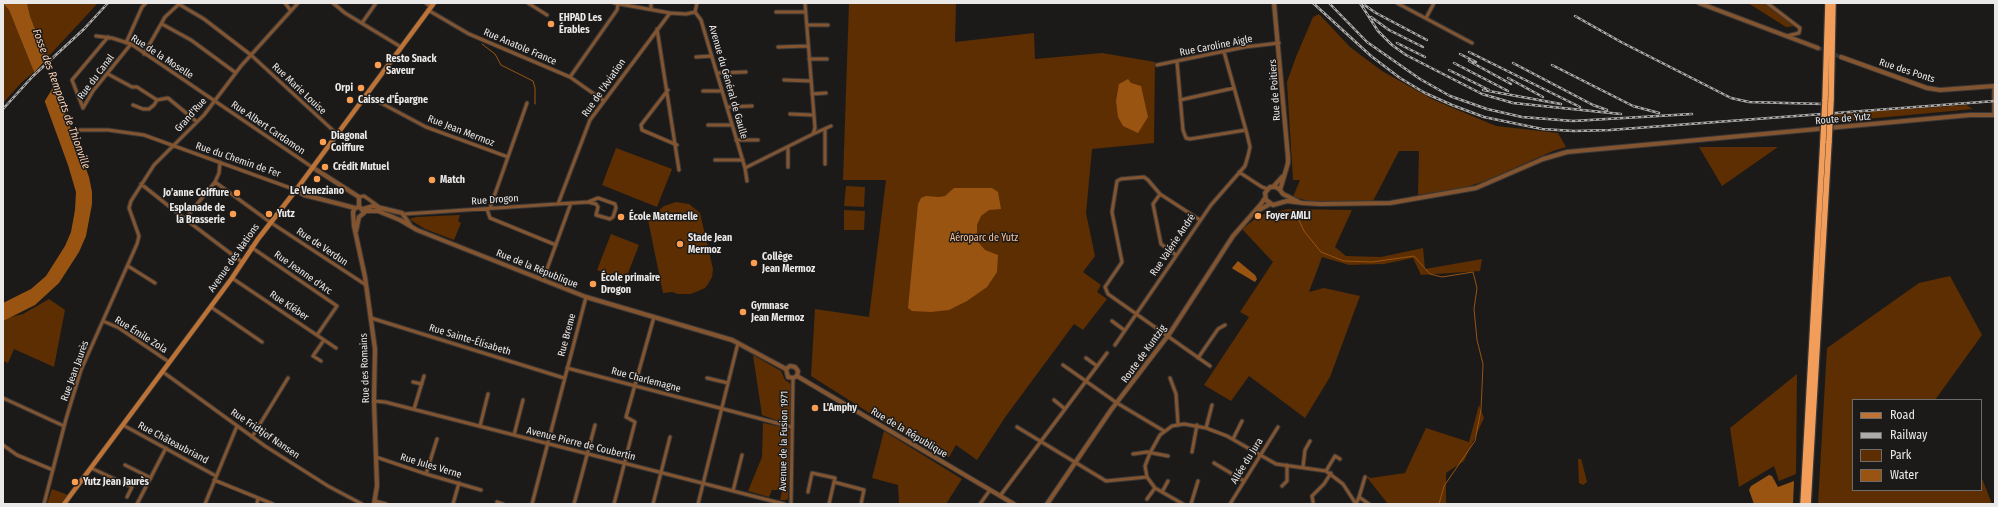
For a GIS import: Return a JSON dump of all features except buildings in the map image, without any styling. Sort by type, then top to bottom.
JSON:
[{"type":"highway","points":[[1828,3],[1828,100]]},
{"type":"highway","points":[[1808,504],[1833,3]]},
{"type":"highway","points":[[1803,504],[1826,141]]},
{"type":"main road","name":"Avenue des Nations","points":[[64,504],[211,307],[270,222],[296,190],[431,6]]},
{"type":"street","points":[[126,43],[142,7],[146,3]]},
{"type":"street","points":[[285,3],[291,11]]},
{"type":"street","name":"Grand'Rue","points":[[135,249],[139,236],[128,208],[150,170],[197,122],[251,55],[298,3]]},
{"type":"street","points":[[333,3],[345,13],[401,47]]},
{"type":"street","points":[[362,23],[376,3]]},
{"type":"street","name":"Rue Anatole France","points":[[426,3],[469,34],[570,77],[604,101]]},
{"type":"street","points":[[528,3],[547,15]]},
{"type":"street","points":[[614,3],[670,13],[686,14],[695,12],[698,3]]},
{"type":"street","points":[[651,3],[651,9]]},
{"type":"street","points":[[805,3],[814,134]]},
{"type":"street","name":"Rue de Poitiers","points":[[1274,3],[1279,43],[1288,157],[1280,190]]},
{"type":"street","points":[[1397,3],[1472,43]]},
{"type":"street","points":[[1426,18],[1434,3]]},
{"type":"street","points":[[1699,3],[1818,48]]},
{"type":"street","points":[[1767,3],[1800,28],[1799,33],[1787,36]]},
{"type":"street","points":[[144,54],[165,17],[177,4]]},
{"type":"street","name":"Rue Marie Louise","points":[[177,4],[204,19],[251,55],[337,134]]},
{"type":"street","points":[[570,77],[610,21],[617,10],[618,4]]},
{"type":"street","name":"Avenue du Général de Gaulle","points":[[695,12],[701,20],[718,73],[736,140],[743,160],[747,181]]},
{"type":"street","points":[[776,12],[806,12]]},
{"type":"street","name":"Rue de l'Aviation","points":[[558,204],[590,120],[670,13]]},
{"type":"street","points":[[162,24],[191,40],[236,73]]},
{"type":"street","points":[[807,25],[828,25]]},
{"type":"street","points":[[657,29],[677,145],[679,170]]},
{"type":"street","name":"Rue de la Moselle","points":[[96,36],[108,37],[130,44],[214,102]]},
{"type":"street","name":"Rue du Canal","points":[[108,37],[72,80],[83,108],[93,91],[108,74],[130,44]]},
{"type":"street","name":"Rue Caroline Aigle","points":[[1157,65],[1279,43]]},
{"type":"street","points":[[778,46],[808,46]]},
{"type":"street","name":"Rue Valérie André","points":[[1115,345],[1213,201],[1244,166],[1249,152],[1246,130],[1224,52]]},
{"type":"street","points":[[696,57],[712,56]]},
{"type":"street","name":"Rue des Ponts","points":[[1841,57],[1927,88],[1940,90],[1994,86]]},
{"type":"street","points":[[809,59],[827,59]]},
{"type":"street","points":[[1177,62],[1182,130],[1186,138],[1190,139],[1246,130]]},
{"type":"street","points":[[718,73],[746,72]]},
{"type":"street","points":[[108,74],[132,87],[137,87],[157,100],[168,98],[197,122]]},
{"type":"street","points":[[784,80],[810,81]]},
{"type":"street","points":[[1994,86],[1995,115]]},
{"type":"street","points":[[1180,100],[1234,88]]},
{"type":"street","points":[[668,90],[641,125],[642,130],[677,145]]},
{"type":"street","points":[[703,91],[722,91]]},
{"type":"street","points":[[812,94],[826,93]]},
{"type":"street","name":"Rue Jean Mermoz","points":[[366,95],[426,126],[508,157]]},
{"type":"street","points":[[133,105],[143,109],[149,109],[157,100]]},
{"type":"street","name":"Rue Albert Cardamon","points":[[214,102],[312,167]]},
{"type":"street","points":[[527,103],[488,208],[490,218],[556,245]]},
{"type":"street","points":[[727,107],[752,106]]},
{"type":"street","points":[[790,114],[813,115]]},
{"type":"street","name":"Route de Yutz","points":[[1281,202],[1374,204],[1409,200],[1476,188],[1543,158],[1560,153],[1970,115],[1995,115]]},
{"type":"street","points":[[708,125],[732,125]]},
{"type":"street","points":[[745,168],[831,126]]},
{"type":"street","points":[[825,129],[825,164]]},
{"type":"street","name":"Rue du Chemin de Fer","points":[[80,130],[108,130],[144,135],[296,190]]},
{"type":"street","points":[[736,140],[758,140]]},
{"type":"street","points":[[788,147],[788,167]]},
{"type":"street","points":[[715,160],[743,160]]},
{"type":"street","points":[[185,219],[215,182],[219,174],[220,162]]},
{"type":"street","name":"Rue de la République","points":[[312,167],[359,198],[364,196],[379,208]]},
{"type":"street","points":[[1239,172],[1262,187],[1270,204],[1276,205],[1281,202],[1283,194]]},
{"type":"street","points":[[1266,193],[1284,175]]},
{"type":"street","points":[[1200,220],[1160,194],[1144,177],[1121,178],[1115,184],[1112,212],[1122,262],[1106,284],[1105,290],[1108,294],[1210,366]]},
{"type":"street","points":[[215,182],[270,222]]},
{"type":"street","points":[[141,184],[242,262]]},
{"type":"street","points":[[1273,187],[1299,202]]},
{"type":"street","points":[[296,190],[304,195],[360,209]]},
{"type":"street","name":"Route de Kuntzig","points":[[1046,504],[1074,462],[1167,336],[1233,236],[1254,213],[1266,193]]},
{"type":"street","points":[[1160,194],[1153,204],[1161,244],[1176,255]]},
{"type":"street","points":[[354,215],[359,217],[363,215],[360,209],[359,198]]},
{"type":"street","name":"Rue Drogon","points":[[404,216],[488,208],[588,202],[598,206],[596,215],[610,219],[613,217],[616,208],[615,204],[598,198],[588,202]]},
{"type":"street","points":[[543,280],[571,203]]},
{"type":"street","name":"Route de Kuntzig","points":[[1254,213],[1270,204]]},
{"type":"street","name":"Rue de la République","points":[[360,209],[373,206],[404,216],[409,224],[417,230]]},
{"type":"street","name":"Rue de la République","points":[[360,209],[374,210],[400,220],[417,230],[586,297],[714,334],[738,343],[786,370]]},
{"type":"street","name":"Rue des Romains","points":[[360,209],[354,215],[375,349],[374,401],[377,486],[374,502]]},
{"type":"street","points":[[400,220],[404,216]]},
{"type":"street","name":"Rue des Romains","points":[[356,232],[359,217]]},
{"type":"street","name":"Rue de Verdun","points":[[270,222],[366,285]]},
{"type":"street","name":"Rue Jeanne d'Arc","points":[[252,247],[337,306],[317,335]]},
{"type":"street","name":"Rue Jean Jaurès","points":[[44,504],[64,426],[81,370],[135,249]]},
{"type":"street","points":[[128,266],[155,282]]},
{"type":"street","name":"Rue Kléber","points":[[232,278],[336,348]]},
{"type":"street","name":"Rue Breme","points":[[532,504],[586,297]]},
{"type":"street","points":[[211,307],[262,342]]},
{"type":"street","points":[[614,504],[635,422],[626,417],[654,317]]},
{"type":"street","name":"Rue Sainte-Élisabeth","points":[[371,318],[564,378]]},
{"type":"street","points":[[1112,320],[1124,330]]},
{"type":"street","name":"Rue Émile Zola","points":[[103,321],[119,328],[170,362]]},
{"type":"street","points":[[1198,358],[1218,329],[1225,325]]},
{"type":"street","points":[[321,361],[313,356],[324,340]]},
{"type":"street","points":[[698,504],[738,343]]},
{"type":"street","points":[[1000,496],[1107,353]]},
{"type":"street","points":[[1086,358],[1097,366]]},
{"type":"street","points":[[1063,365],[1117,403],[1164,431]]},
{"type":"street","points":[[790,366],[795,367],[798,371],[795,377],[788,377],[786,370],[790,366]]},
{"type":"street","name":"Rue Charlemagne","points":[[567,368],[792,427]]},
{"type":"street","name":"Rue Fridtjof Nansen","points":[[163,372],[252,437],[328,486],[362,504]]},
{"type":"street","points":[[414,409],[424,376]]},
{"type":"street","name":"Rue de la République","points":[[795,377],[1014,504]]},
{"type":"street","name":"Avenue de la Fusion 1971","points":[[791,504],[792,427],[795,377]]},
{"type":"street","points":[[252,437],[288,378]]},
{"type":"street","points":[[707,378],[728,383]]},
{"type":"street","points":[[1170,378],[1176,394],[1178,424]]},
{"type":"street","points":[[413,382],[422,384]]},
{"type":"street","points":[[480,426],[488,394]]},
{"type":"street","points":[[3,398],[64,426]]},
{"type":"street","points":[[514,435],[523,400]]},
{"type":"street","points":[[1054,400],[1065,409]]},
{"type":"street","name":"Avenue Pierre de Coubertin","points":[[374,401],[414,409],[784,504]]},
{"type":"street","points":[[1206,428],[1212,405]]},
{"type":"street","points":[[1233,439],[1242,421]]},
{"type":"street","points":[[1182,504],[1155,488],[1147,477],[1145,466],[1158,438],[1164,431],[1178,424],[1206,428],[1233,439],[1276,464],[1303,467],[1331,473],[1343,484],[1356,504]]},
{"type":"street","name":"Rue Châteaubriand","points":[[123,425],[216,476]]},
{"type":"street","points":[[574,504],[596,425]]},
{"type":"street","points":[[205,504],[237,426]]},
{"type":"street","points":[[1192,452],[1197,426]]},
{"type":"street","points":[[1017,427],[1106,481],[1147,477]]},
{"type":"street","name":"Allée du Jura","points":[[1230,504],[1278,428]]},
{"type":"street","points":[[653,504],[670,437]]},
{"type":"street","points":[[426,474],[437,439]]},
{"type":"street","points":[[1303,467],[1305,450],[1310,441]]},
{"type":"street","points":[[3,445],[17,455],[52,470]]},
{"type":"street","points":[[137,504],[166,448]]},
{"type":"street","points":[[1132,454],[1150,453],[1168,456]]},
{"type":"street","points":[[733,491],[742,455]]},
{"type":"street","points":[[1326,471],[1335,456],[1340,459]]},
{"type":"street","name":"Rue Jules Verne","points":[[376,457],[426,474],[482,490]]},
{"type":"street","points":[[1214,463],[1244,481]]},
{"type":"street","points":[[125,465],[150,478]]},
{"type":"street","points":[[1282,486],[1286,481],[1288,465]]},
{"type":"street","points":[[91,468],[132,487],[127,497]]},
{"type":"street","points":[[808,492],[812,473],[835,478],[829,504]]},
{"type":"street","points":[[1313,502],[1312,496],[1324,484],[1331,473]]},
{"type":"street","points":[[1356,504],[1365,477]]},
{"type":"street","points":[[214,480],[273,504]]},
{"type":"street","points":[[1162,492],[1168,481]]},
{"type":"street","points":[[1191,504],[1198,481]]},
{"type":"street","points":[[834,482],[864,490],[861,504]]},
{"type":"street","points":[[453,504],[460,483]]},
{"type":"street","points":[[1147,500],[1155,488]]},
{"type":"street","points":[[980,504],[990,490]]},
{"type":"street","points":[[257,504],[258,498]]},
{"type":"street","points":[[1359,498],[1369,504]]},
{"type":"street","points":[[764,504],[766,499]]},
{"type":"street","points":[[374,502],[386,504]]},
{"type":"street","points":[[497,502],[503,504]]},
{"type":"green space","points":[[3,3],[9,10],[34,72],[22,82],[3,103]]},
{"type":"green space","points":[[27,3],[98,3],[47,58],[30,16]]},
{"type":"green space","name":"Aéroparc de Yutz","points":[[849,3],[956,3],[955,42],[1034,33],[1035,59],[1102,53],[1155,62],[1154,143],[1092,149],[1086,213],[1095,256],[1083,272],[1101,285],[1097,292],[1107,299],[1083,330],[1074,324],[1006,416],[977,460],[956,445],[949,457],[890,426],[811,376],[815,309],[869,317],[886,180],[843,180]]},
{"type":"green space","points":[[1748,3],[1772,3],[1795,26],[1786,27]]},
{"type":"green space","points":[[1319,14],[1350,47],[1382,71],[1434,100],[1496,126],[1558,133],[1566,147],[1553,151],[1488,180],[1464,188],[1418,195],[1419,151],[1399,151],[1373,201],[1309,201],[1293,197],[1300,180],[1293,180],[1287,82],[1313,17]]},
{"type":"green space","points":[[1966,105],[1973,109],[1834,122],[1834,114]]},
{"type":"green space","points":[[1699,147],[1778,147],[1722,186]]},
{"type":"green space","points":[[616,148],[672,169],[657,207],[602,185]]},
{"type":"green space","points":[[846,186],[865,187],[864,207],[844,206]]},
{"type":"green space","name":"Stade Jean Mermoz","points":[[676,202],[689,204],[700,213],[713,269],[712,277],[705,288],[691,294],[678,294],[672,292],[663,293],[647,215],[657,212],[664,206]]},
{"type":"green space","points":[[1288,209],[1352,210],[1335,247],[1346,256],[1381,257],[1423,248],[1425,269],[1482,259],[1480,271],[1421,275],[1413,258],[1384,264],[1349,265],[1322,257],[1309,292],[1324,288],[1360,296],[1330,377],[1305,418],[1249,376],[1231,401],[1204,385],[1249,317],[1240,312],[1273,262],[1242,229],[1260,215]]},
{"type":"green space","points":[[844,210],[865,211],[864,230],[844,230]]},
{"type":"green space","points":[[460,215],[458,221],[461,223],[454,240],[425,229],[409,219],[416,217]]},
{"type":"green space","points":[[611,234],[639,245],[625,281],[597,270]]},
{"type":"green space","points":[[1950,276],[1982,335],[1936,399],[1852,399],[1852,491],[1982,491],[1982,479],[1992,504],[1818,504],[1827,348],[1919,283]]},
{"type":"green space","points":[[49,299],[65,310],[54,367],[14,349],[8,363],[3,361],[3,319],[23,314]]},
{"type":"green space","points":[[753,355],[781,371],[785,380],[791,384],[790,422],[787,424],[762,415]]},
{"type":"green space","points":[[1797,374],[1796,474],[1779,481],[1774,466],[1739,487],[1730,428]]},
{"type":"green space","points":[[1479,405],[1484,418],[1464,461],[1446,473],[1446,504],[1388,504],[1365,475],[1371,478],[1405,473],[1426,428],[1469,442]]},
{"type":"green space","points":[[763,423],[788,428],[790,431],[788,499],[785,500],[780,500],[782,491],[778,490],[772,490],[769,497],[748,491],[762,457]]},
{"type":"green space","points":[[884,431],[962,479],[946,504],[899,504],[898,485],[872,478]]},
{"type":"green space","points":[[1578,459],[1581,459],[1587,482],[1583,485],[1579,483]]},
{"type":"green space","points":[[52,489],[68,495],[61,504],[47,504]]},
{"type":"water","name":"Fosse des Remparts de Thionville","points":[[3,3],[27,3],[30,16],[58,88],[68,121],[89,177],[92,192],[92,204],[86,236],[79,252],[59,283],[35,305],[3,321],[3,303],[31,289],[46,276],[65,246],[71,232],[75,210],[76,192],[68,165],[34,72],[9,10]]},
{"type":"water","points":[[1128,79],[1131,83],[1141,86],[1148,117],[1138,133],[1123,126],[1118,117],[1116,101],[1119,84]]},
{"type":"water","points":[[954,188],[992,188],[998,192],[1001,209],[989,210],[981,216],[977,225],[979,243],[985,250],[998,255],[997,272],[987,287],[967,301],[949,310],[931,312],[912,311],[908,308],[918,204],[921,198],[926,196],[945,196]]},
{"type":"water","points":[[1238,261],[1255,275],[1257,279],[1255,282],[1232,268]]},
{"type":"water","points":[[1769,475],[1772,476],[1778,487],[1794,481],[1793,504],[1754,504],[1749,490],[1751,486]]},
{"type":"pier","points":[[48,57],[57,81],[43,104],[33,74]]},
{"type":"waterway","points":[[482,44],[495,54],[501,65],[533,81],[535,88],[535,104]]},
{"type":"waterway","points":[[1297,216],[1304,231],[1321,252],[1344,261],[1372,262],[1414,256],[1430,274],[1442,277],[1473,272],[1477,288],[1474,309],[1477,340],[1483,364],[1481,410],[1475,441],[1444,486],[1439,504]]},
{"type":"tunnel","points":[[1818,48],[1841,57]]},
{"type":"railway","points":[[3,109],[33,76],[84,29],[108,3]]},
{"type":"railway","points":[[1313,3],[1371,56],[1400,78],[1425,93],[1484,117],[1542,129],[1574,131],[1610,130],[1995,101]]},
{"type":"railway","points":[[1329,3],[1367,42],[1420,79],[1450,96],[1487,109],[1522,117],[1573,121],[1692,114]]},
{"type":"railway","points":[[1360,3],[1378,31],[1392,45],[1406,55],[1482,94],[1513,103],[1621,114]]},
{"type":"railway","points":[[1363,4],[1376,13],[1427,40]]},
{"type":"railway","points":[[1575,16],[1621,42],[1731,98],[1749,102],[1823,104]]},
{"type":"railway","points":[[1371,17],[1389,30],[1423,47]]},
{"type":"railway","points":[[1397,43],[1425,57]]},
{"type":"railway","points":[[1469,52],[1580,107]]},
{"type":"railway","points":[[1460,54],[1476,62]]},
{"type":"railway","points":[[1469,61],[1511,84]]},
{"type":"railway","points":[[1454,63],[1508,91]]},
{"type":"railway","points":[[1513,63],[1593,105],[1607,110]]},
{"type":"railway","points":[[1552,65],[1633,106],[1659,113]]},
{"type":"railway","points":[[1449,70],[1489,90]]},
{"type":"railway","points":[[1508,78],[1543,97]]},
{"type":"railway","points":[[1483,90],[1561,104]]},
{"type":"place","name":"EHPAD Les Érables","points":[[551,24]]},
{"type":"place","name":"Resto Snack Saveur","points":[[378,65]]},
{"type":"place","name":"Orpi","points":[[361,88]]},
{"type":"place","name":"Caisse d'Épargne","points":[[350,100]]},
{"type":"place","name":"Diagonal Coiffure","points":[[323,142]]},
{"type":"place","name":"Crédit Mutuel","points":[[325,167]]},
{"type":"place","name":"Le Veneziano","points":[[317,179]]},
{"type":"place","name":"Match","points":[[432,180]]},
{"type":"place","name":"Jo’anne Coiffure","points":[[237,193]]},
{"type":"place","name":"Esplanade de la Brasserie","points":[[233,214]]},
{"type":"place","name":"Yutz","points":[[269,214]]},
{"type":"place","name":"Foyer AMLI","points":[[1258,216]]},
{"type":"place","name":"École Maternelle","points":[[621,217]]},
{"type":"place","name":"Stade Jean Mermoz","points":[[680,244]]},
{"type":"place","name":"Collège Jean Mermoz","points":[[754,263]]},
{"type":"place","name":"École primaire Drogon","points":[[593,284]]},
{"type":"place","name":"Gymnase Jean Mermoz","points":[[743,312]]},
{"type":"place","name":"L'Amphy","points":[[815,408]]},
{"type":"place","name":"Yutz Jean Jaurès","points":[[75,482]]}]
